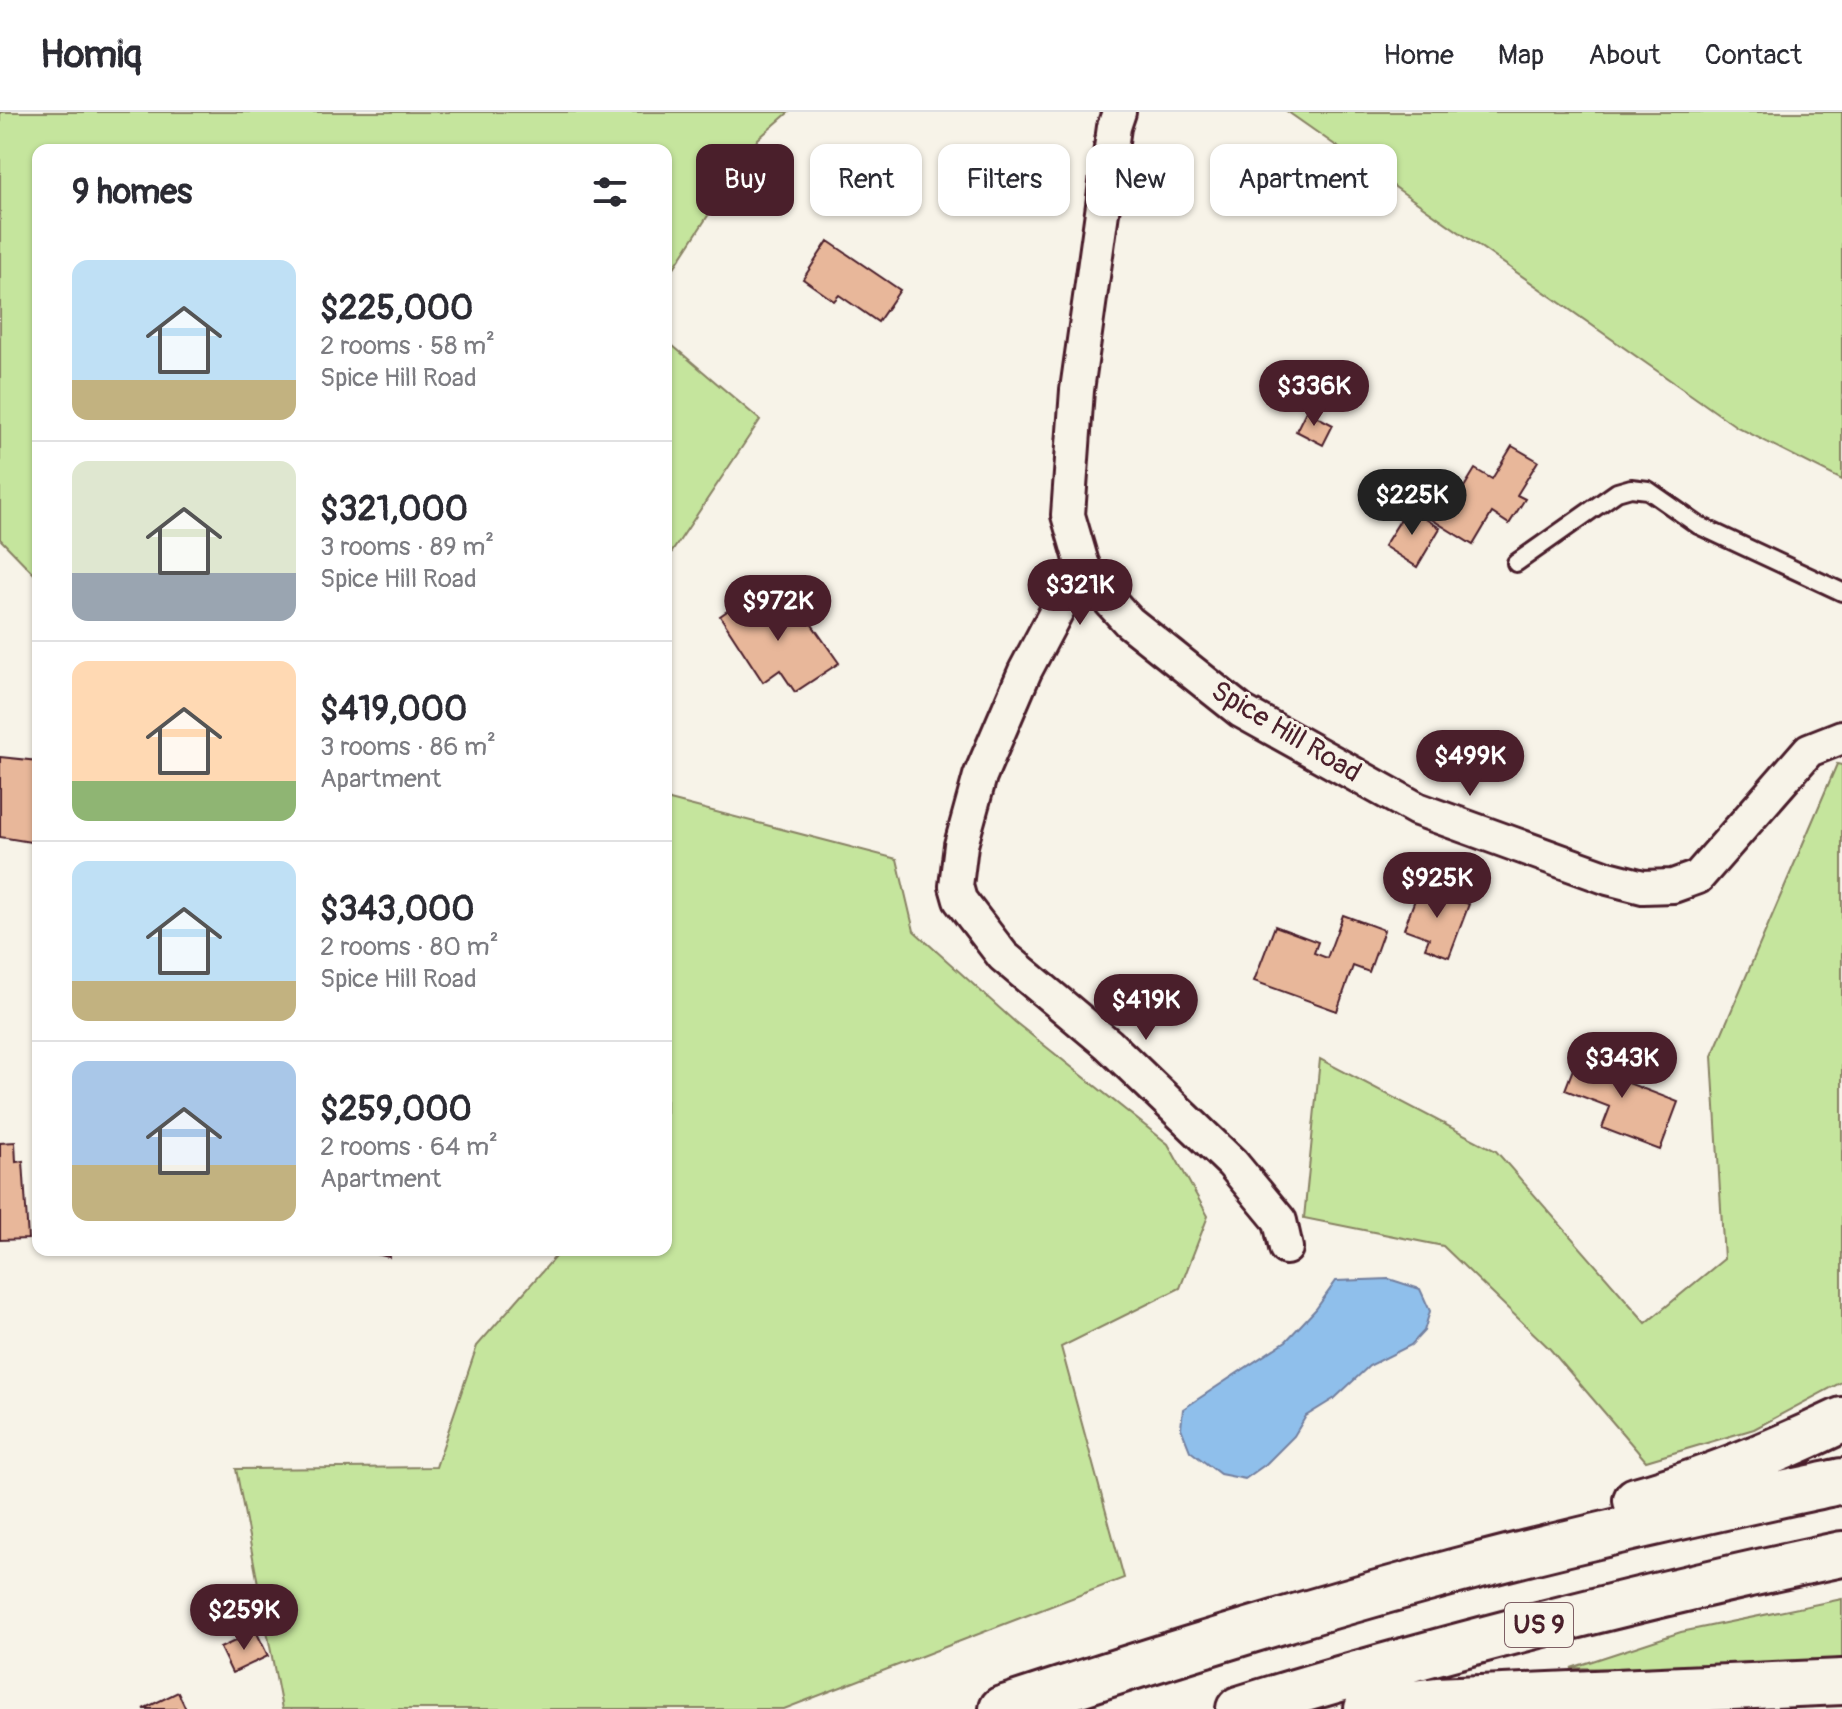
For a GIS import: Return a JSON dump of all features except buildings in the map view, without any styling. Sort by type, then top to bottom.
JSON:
[{"type":"highway","points":[[1002,1709],[1268,1624],[1554,1523],[1725,1472],[1842,1420]]},
{"type":"highway","points":[[1268,1624],[1579,1540],[1842,1481]]},
{"type":"highway","name":"US 9","points":[[1239,1709],[1461,1645],[1842,1554]]},
{"type":"highway","points":[[1367,1709],[1451,1699],[1842,1682]]},
{"type":"street","name":"Spice Hill Road","points":[[1119,112],[1114,127],[1077,390],[1068,515],[1089,578],[1129,622],[1241,711],[1417,809],[1608,878],[1643,887],[1673,886],[1698,877],[1809,750],[1842,737]]},
{"type":"street","points":[[1082,563],[1025,671],[980,776],[961,845],[956,886],[960,900],[1003,956],[1108,1044],[1232,1163],[1280,1221],[1286,1248]]},
{"type":"lane","points":[[1516,563],[1617,492],[1631,488],[1648,490],[1698,525],[1842,592]]},
{"type":"green space","points":[[0,112],[789,112],[755,144],[696,144],[696,216],[708,216],[672,271],[672,144],[32,144],[32,572],[0,539]]},
{"type":"green space","points":[[1288,112],[1842,112],[1842,480],[1737,427],[1397,188],[1397,144],[1334,144]]},
{"type":"green space","points":[[672,345],[760,420],[672,552]]},
{"type":"green space","points":[[1837,764],[1842,765],[1842,1382],[1754,1429],[1646,1461],[1550,1349],[1443,1246],[1304,1218],[1320,1059],[1496,1151],[1646,1323],[1724,1259],[1712,1056]]},
{"type":"green space","points":[[672,801],[897,859],[914,931],[1015,1022],[1168,1144],[1208,1216],[1180,1288],[1061,1347],[1124,1578],[784,1709],[282,1709],[236,1469],[436,1467],[477,1346],[556,1256],[672,1256]]},
{"type":"green space","points":[[1842,1599],[1842,1662],[1678,1670],[1571,1668],[1681,1632]]},
{"type":"water","points":[[1389,1279],[1420,1289],[1430,1311],[1424,1331],[1411,1345],[1369,1366],[1335,1398],[1306,1416],[1294,1436],[1266,1464],[1245,1479],[1220,1474],[1190,1451],[1181,1428],[1183,1409],[1286,1341],[1316,1309],[1336,1281]]}]
